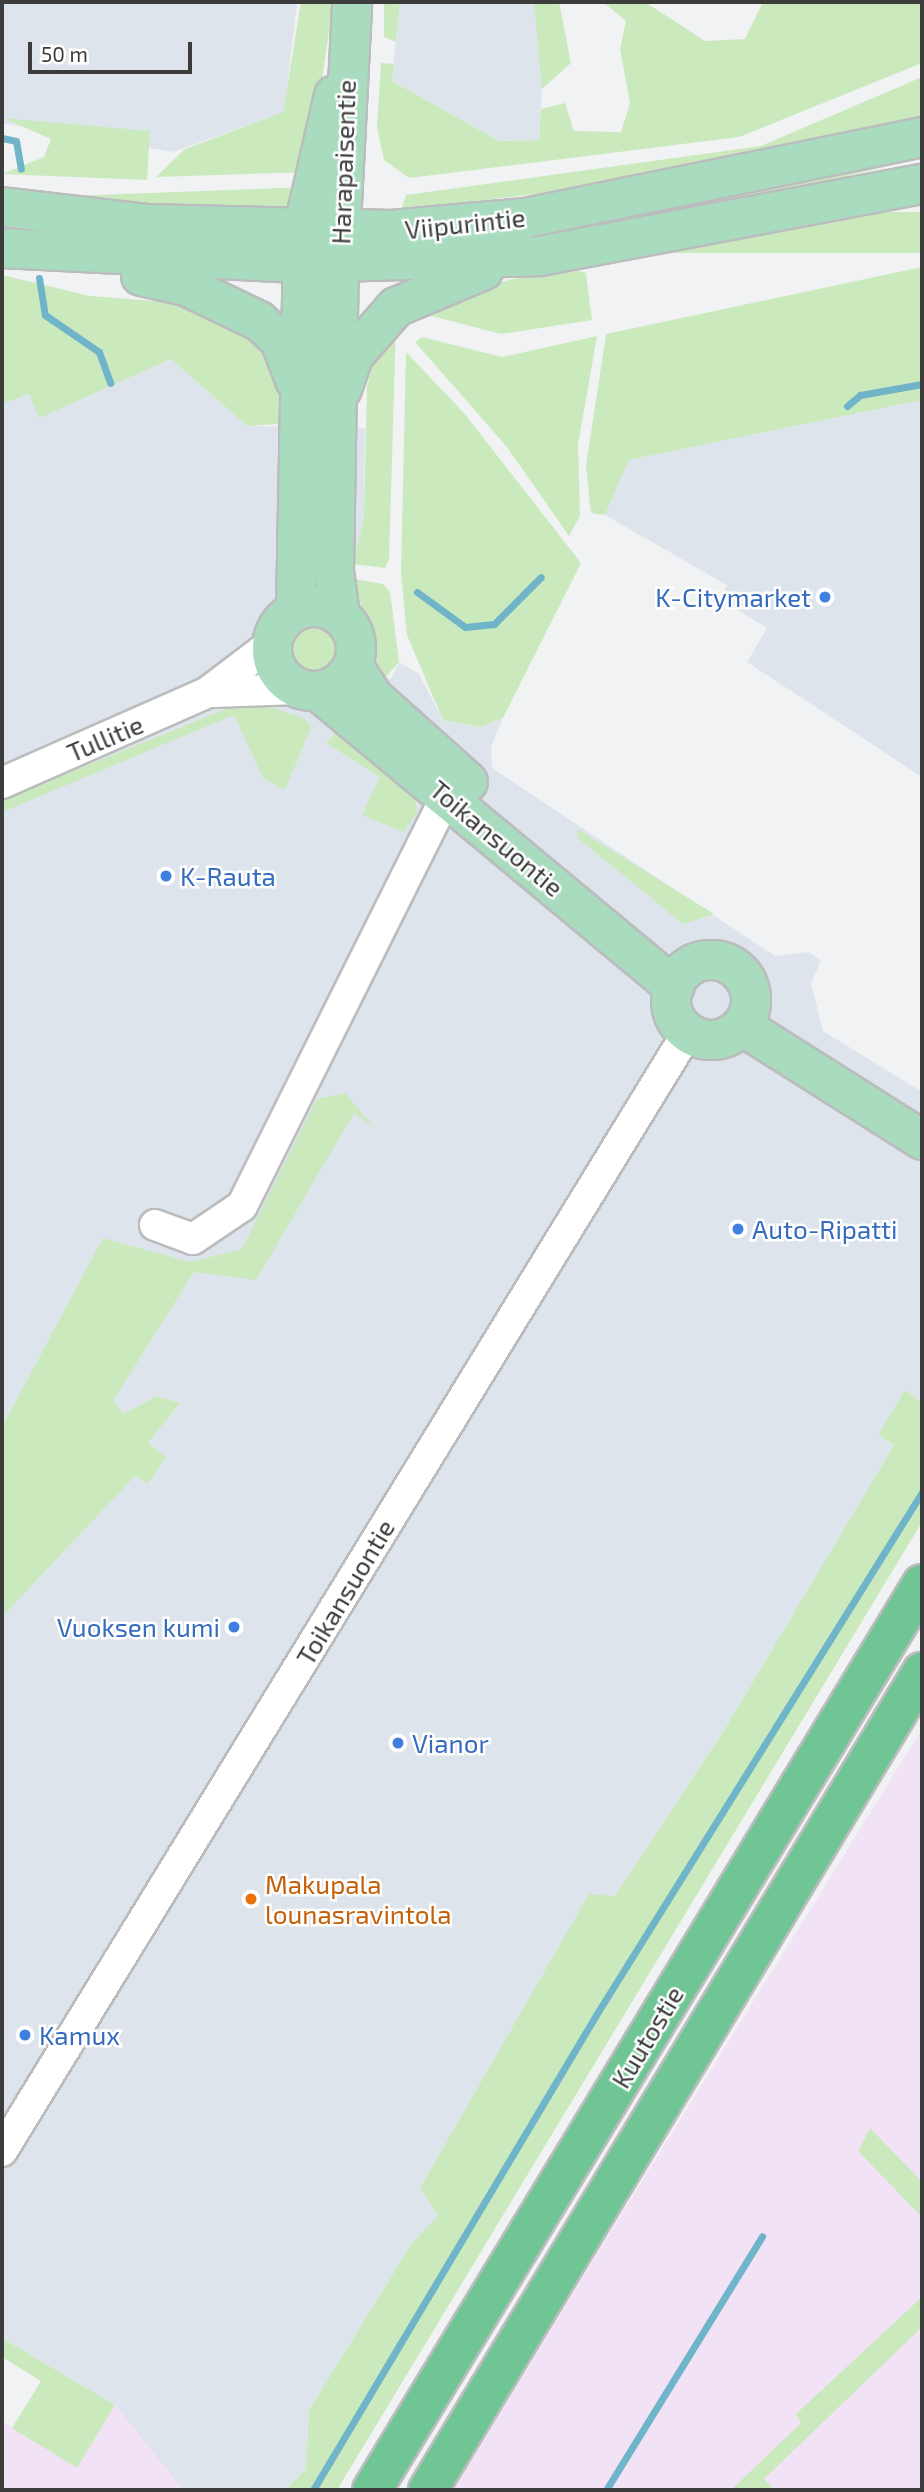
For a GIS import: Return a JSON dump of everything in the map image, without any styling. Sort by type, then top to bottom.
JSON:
[{"type":"highway","name":"Kuutostie","points":[[372,2490],[922,1584]]},
{"type":"highway","name":"Kuutostie","points":[[428,2490],[922,1672]]},
{"type":"main road","name":"Harapaisentie","points":[[322,247],[352,2]]},
{"type":"main road","name":"Viipurintie","points":[[2,207],[322,247],[525,218],[922,137]]},
{"type":"main road","name":"Viipurintie","points":[[17,251],[322,247],[540,256],[922,184]]},
{"type":"main road","points":[[17,251],[186,286],[230,304],[280,340],[318,402],[340,616],[355,639],[353,666],[339,683],[308,690],[277,671],[271,644],[296,610],[318,402],[322,247]]},
{"type":"main road","points":[[318,402],[396,307],[441,284],[540,256]]},
{"type":"main road","points":[[296,610],[319,607],[340,616]]},
{"type":"main road","name":"Toikansuontie","points":[[353,666],[392,715],[682,977]]},
{"type":"main road","name":"Toikansuontie","points":[[308,690],[682,977]]},
{"type":"main road","points":[[718,961],[742,974],[751,1006],[742,1026],[722,1039],[688,1032],[672,1007],[682,977],[718,961]]},
{"type":"main road","points":[[742,1026],[922,1140]]},
{"type":"street","name":"Tullitie","points":[[2,783],[208,692],[271,644]]},
{"type":"street","name":"Tullitie","points":[[208,692],[308,690]]},
{"type":"street","points":[[155,1225],[193,1238],[242,1206],[446,796]]},
{"type":"street","name":"Toikansuontie","points":[[2,2151],[688,1032]]},
{"type":"shaded area","points":[[2,2],[297,2],[284,112],[173,152],[2,123]]},
{"type":"shaded area","points":[[400,2],[534,2],[543,69],[539,140],[499,141],[392,81]]},
{"type":"shaded area","points":[[171,359],[247,426],[365,428],[364,516],[353,564],[369,631],[370,671],[391,679],[399,662],[419,674],[443,720],[480,727],[503,718],[491,747],[492,768],[775,956],[809,952],[821,961],[811,983],[823,1031],[922,1092],[922,1402],[906,1391],[878,1435],[894,1445],[723,1732],[615,1896],[589,1895],[420,2188],[438,2216],[412,2243],[309,2410],[306,2469],[285,2490],[183,2490],[115,2405],[2,2338],[2,1617],[135,1476],[148,1484],[166,1457],[148,1443],[180,1403],[157,1396],[124,1414],[113,1401],[194,1272],[103,1239],[2,1427],[2,404],[30,394],[40,417]]},
{"type":"shaded area","name":"K-Citymarket","points":[[922,400],[922,777],[747,662],[767,628],[722,600],[727,585],[605,515],[629,460]]},
{"type":"shaded area","points":[[922,1729],[922,2490],[454,2490],[618,2220]]},
{"type":"shaded area","points":[[115,2405],[183,2490],[2,2490],[2,2421],[77,2467]]},
{"type":"green space","points":[[301,2],[333,2],[309,172],[156,177],[185,149],[283,112]]},
{"type":"green space","points":[[384,2],[400,2],[396,42],[384,37]]},
{"type":"green space","points":[[534,2],[559,2],[571,63],[542,89]]},
{"type":"green space","points":[[603,2],[645,2],[705,41],[745,39],[763,2],[922,2],[922,63],[739,137],[409,178],[384,160],[377,127],[381,63],[394,64],[392,81],[499,141],[539,140],[541,109],[565,103],[574,131],[621,132],[630,103],[620,49],[626,21]]},
{"type":"green space","points":[[922,77],[922,123],[661,179],[401,210],[406,195],[761,146]]},
{"type":"green space","points":[[3,118],[150,131],[147,180],[2,174],[44,157],[51,139]]},
{"type":"green space","points":[[922,149],[922,158],[621,230],[433,246],[618,223]]},
{"type":"green space","points":[[305,187],[283,211],[259,216],[2,191],[71,196]]},
{"type":"green space","points":[[597,212],[922,212],[922,253],[597,253]]},
{"type":"green space","points":[[922,267],[922,400],[629,460],[605,515],[591,513],[586,466],[606,334]]},
{"type":"green space","points":[[579,271],[586,273],[592,320],[501,334],[412,311],[512,279]]},
{"type":"green space","points":[[2,275],[90,296],[208,305],[266,340],[282,394],[279,424],[247,426],[171,359],[39,418],[29,394],[2,404]]},
{"type":"green space","points":[[396,323],[389,560],[385,568],[353,564],[364,516],[367,385],[378,348]]},
{"type":"green space","points":[[597,336],[578,445],[580,516],[569,536],[507,447],[415,342],[422,337],[502,357]]},
{"type":"green space","points":[[406,352],[464,413],[581,563],[503,718],[480,727],[443,720],[407,635],[401,573]]},
{"type":"green space","points":[[354,579],[383,584],[390,592],[399,662],[375,689],[369,631]]},
{"type":"green space","points":[[314,622],[324,624],[332,630],[338,638],[338,658],[332,666],[324,672],[314,674],[304,672],[296,666],[290,658],[288,648],[290,638],[296,630],[304,624]]},
{"type":"green space","points":[[248,700],[304,718],[311,727],[285,790],[263,778],[234,715],[2,812],[2,800]]},
{"type":"green space","points":[[342,727],[414,785],[417,813],[404,832],[362,815],[380,777],[326,743]]},
{"type":"green space","points":[[577,829],[714,914],[683,924],[578,838]]},
{"type":"green space","points":[[345,1093],[375,1128],[354,1113],[256,1280],[194,1272],[113,1401],[124,1414],[157,1396],[180,1403],[148,1443],[166,1457],[148,1484],[135,1476],[2,1617],[2,1427],[103,1238],[190,1262],[242,1249],[317,1099]]},
{"type":"green space","points":[[905,1390],[922,1402],[922,1522],[337,2490],[285,2490],[306,2469],[309,2410],[412,2243],[438,2216],[420,2188],[589,1894],[615,1896],[723,1732],[894,1445],[878,1435]]},
{"type":"green space","points":[[870,2128],[922,2182],[922,2217],[858,2151]]},
{"type":"green space","points":[[922,2297],[922,2327],[764,2479],[774,2490],[731,2490],[801,2423],[796,2414]]},
{"type":"green space","points":[[2,2338],[115,2405],[77,2468],[12,2428],[41,2381],[2,2357]]},
{"type":"waterway","points":[[2,138],[16,141],[21,169]]},
{"type":"waterway","points":[[39,278],[45,315],[99,352],[110,383]]},
{"type":"waterway","points":[[847,406],[860,395],[922,384]]},
{"type":"waterway","points":[[417,592],[465,627],[494,624],[541,577]]},
{"type":"waterway","points":[[313,2490],[596,2015],[922,1492]]},
{"type":"waterway","points":[[606,2490],[762,2236]]},
{"type":"place","name":"K-Citymarket","points":[[825,597]]},
{"type":"place","name":"K-Rauta","points":[[166,876]]},
{"type":"place","name":"Auto-Ripatti","points":[[738,1229]]},
{"type":"place","name":"Vuoksen kumi","points":[[234,1627]]},
{"type":"place","name":"Vianor","points":[[398,1743]]},
{"type":"place","name":"Makupala lounasravintola","points":[[251,1899]]},
{"type":"place","name":"Kamux","points":[[25,2035]]}]
